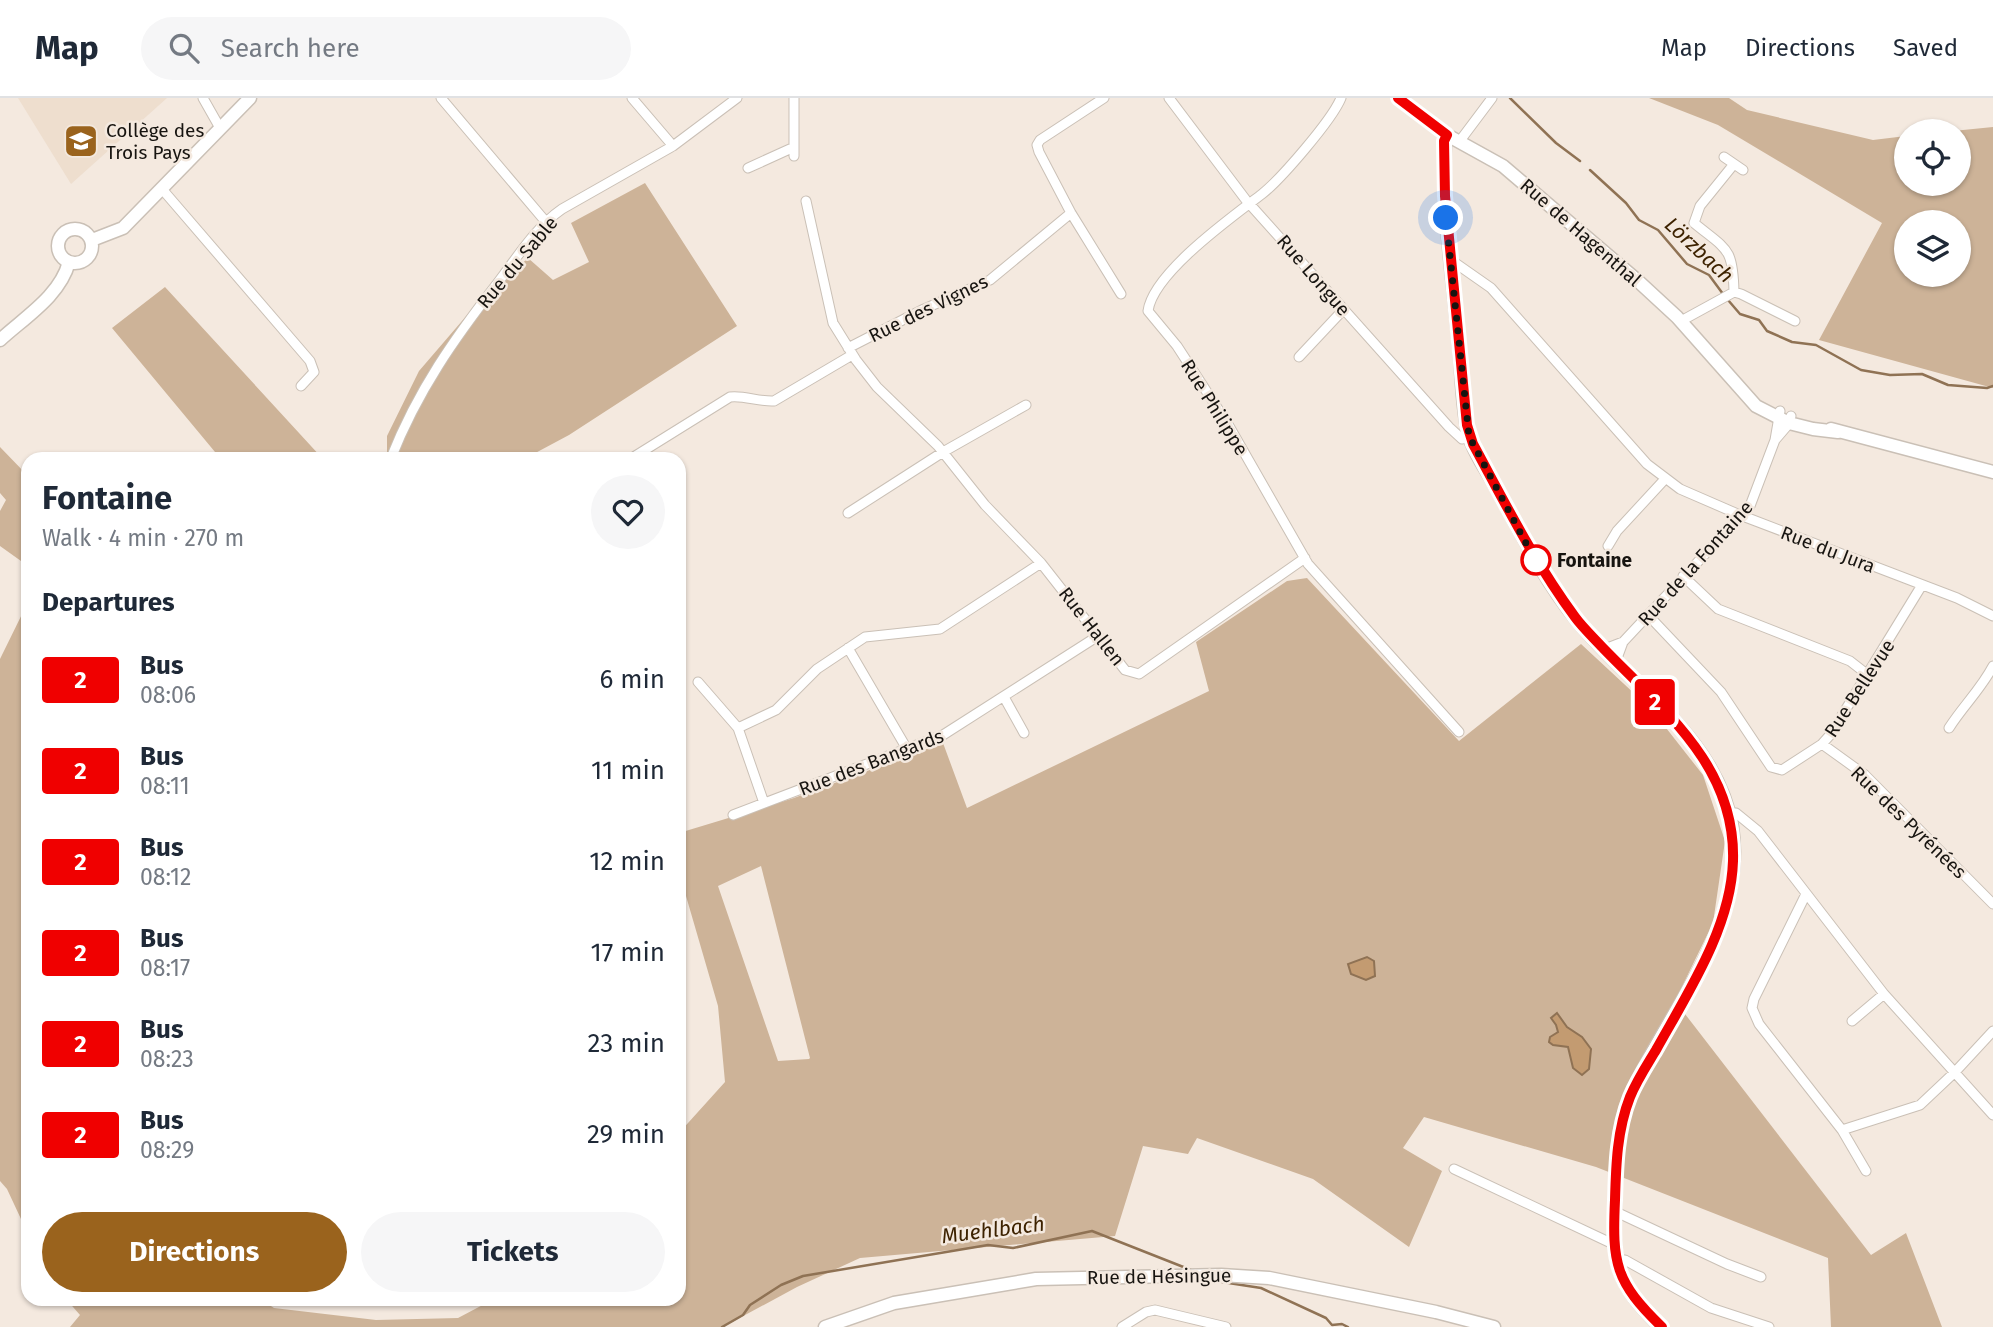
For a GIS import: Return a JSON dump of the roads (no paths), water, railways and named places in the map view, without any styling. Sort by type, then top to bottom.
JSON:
[{"type":"street","points":[[203,98],[220,128]]},
{"type":"street","points":[[92,240],[123,228],[250,98]]},
{"type":"street","points":[[441,98],[546,222]]},
{"type":"street","points":[[632,98],[673,146]]},
{"type":"street","name":"Rue du Sable","points":[[394,452],[433,370],[517,256],[546,222],[568,205],[673,146],[737,98]]},
{"type":"street","points":[[748,168],[793,152],[794,98]]},
{"type":"street","points":[[1104,98],[1040,140],[1037,145],[1071,213],[1121,293]]},
{"type":"street","name":"Rue Longue","points":[[1170,98],[1249,202],[1449,427],[1462,439],[1469,436]]},
{"type":"street","name":"Rue Philippe","points":[[1340,98],[1302,151],[1264,192],[1193,250],[1156,290],[1148,311],[1177,346],[1229,426],[1305,558],[1460,733]]},
{"type":"street","name":"Rue de Hagenthal","points":[[1398,98],[1447,135],[1493,159],[1518,178],[1681,321],[1743,391],[1784,417],[1993,472]]},
{"type":"street","points":[[1460,142],[1492,98]]},
{"type":"street","points":[[1447,135],[1444,141],[1445,196],[1469,436],[1537,564],[1576,619],[1681,729],[1703,757],[1719,786],[1732,827],[1731,879],[1716,933],[1702,966],[1632,1093],[1620,1131],[1614,1211],[1615,1260],[1630,1293],[1661,1327]]},
{"type":"street","points":[[1724,157],[1738,167],[1700,206],[1694,223],[1731,254],[1734,292]]},
{"type":"street","points":[[162,189],[310,361],[314,372],[301,386]]},
{"type":"street","name":"Rue Hallen","points":[[806,201],[833,323],[850,352],[877,387],[926,433],[985,505],[1041,563],[1125,670],[1139,674],[1305,558]]},
{"type":"street","name":"Rue des Vignes","points":[[642,452],[730,397],[774,401],[924,309],[990,279],[1071,213]]},
{"type":"street","points":[[67,230],[83,230],[92,240],[92,251],[80,262],[69,262],[58,249],[60,237],[67,230]]},
{"type":"street","name":"Rue du Jura","points":[[1451,260],[1491,288],[1647,464],[1680,489],[1740,515],[1967,602],[1990,615]]},
{"type":"street","points":[[0,340],[57,289],[66,274],[69,262]]},
{"type":"street","points":[[1681,321],[1734,292],[1795,321]]},
{"type":"street","points":[[1299,357],[1344,309]]},
{"type":"street","points":[[848,513],[943,452],[1026,405]]},
{"type":"street","name":"Rue de la Fontaine","points":[[1616,661],[1623,642],[1754,498],[1784,417]]},
{"type":"street","points":[[1608,546],[1618,531],[1665,479]]},
{"type":"street","points":[[738,728],[776,710],[817,669],[865,638],[940,629],[1041,563]]},
{"type":"street","points":[[1684,576],[1718,609],[1850,661],[1868,676]]},
{"type":"street","name":"Rue Bellevue","points":[[1647,615],[1721,692],[1771,767],[1777,770],[1788,769],[1822,744],[1837,726],[1922,586]]},
{"type":"street","points":[[1990,615],[1993,603]]},
{"type":"street","name":"Rue des Bangards","points":[[733,815],[943,736],[1098,636]]},
{"type":"street","name":"Rue de la Fontaine","points":[[1605,649],[1623,642]]},
{"type":"street","points":[[848,648],[907,749]]},
{"type":"street","points":[[1949,728],[1965,703],[1982,686],[1993,666]]},
{"type":"street","points":[[698,682],[738,728],[764,803]]},
{"type":"street","points":[[1004,697],[1024,733]]},
{"type":"street","name":"Rue des Pyrénées","points":[[1822,744],[1865,775],[1992,901]]},
{"type":"street","points":[[1729,813],[1736,813],[1758,831],[1884,994],[1993,1115]]},
{"type":"street","points":[[1732,827],[1748,827],[1758,831]]},
{"type":"street","points":[[1806,894],[1752,1008],[1759,1024],[1842,1130],[1866,1171]]},
{"type":"street","points":[[1852,1021],[1884,994]]},
{"type":"street","points":[[1842,1130],[1920,1105],[1993,1031]]},
{"type":"street","points":[[1454,1169],[1613,1238]]},
{"type":"street","points":[[1614,1211],[1760,1277]]},
{"type":"street","points":[[1615,1260],[1625,1261],[1711,1307],[1769,1327]]},
{"type":"street","name":"Rue de Hésingue","points":[[825,1327],[894,1303],[1027,1280],[1063,1277],[1117,1279],[1244,1275],[1436,1312],[1494,1327]]},
{"type":"street","points":[[1122,1327],[1146,1312],[1155,1310],[1226,1327]]},
{"type":"waterway","points":[[1510,98],[1556,143],[1580,161]]},
{"type":"waterway","name":"Lörzbach","points":[[1590,170],[1626,203],[1639,220],[1658,230],[1687,264],[1709,275],[1723,294]]},
{"type":"waterway","name":"Lörzbach","points":[[1728,300],[1740,314],[1759,320],[1767,331],[1792,342],[1816,345],[1861,370],[1890,375],[1922,374],[1948,385],[1987,388],[1993,386]]},
{"type":"waterway","name":"Muehlbach","points":[[722,1327],[743,1315],[750,1305],[781,1285],[803,1276],[988,1245],[1013,1248],[1092,1231],[1191,1270]]},
{"type":"waterway","name":"Muehlbach","points":[[1209,1280],[1261,1288],[1326,1318],[1332,1325],[1342,1324],[1348,1327]]},
{"type":"place","name":"Collège des Trois Pays","points":[[81,141]]},
{"type":"place","name":"Fontaine","points":[[1536,560]]}]
